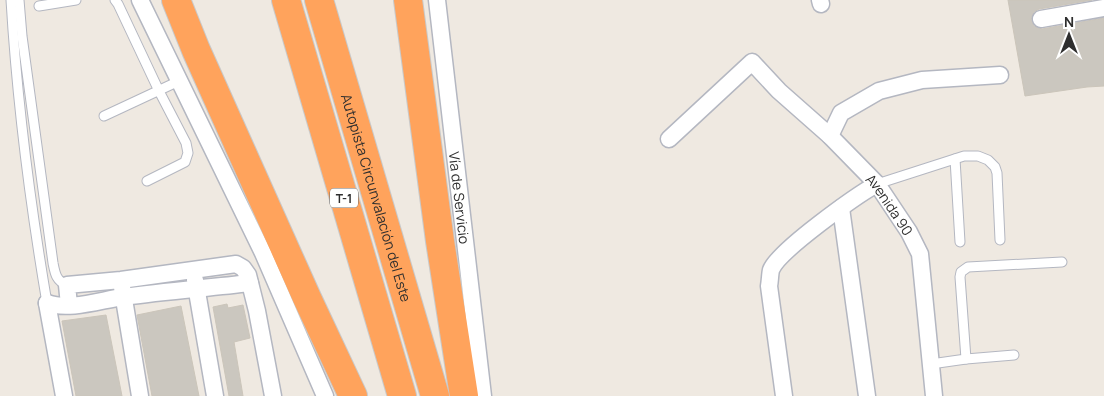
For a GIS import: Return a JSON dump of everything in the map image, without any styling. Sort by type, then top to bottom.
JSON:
[{"type":"highway","name":"T-1","points":[[286,0],[402,396]]},
{"type":"highway","name":"Autopista Circunvalación del Este","points":[[319,0],[435,396]]},
{"type":"highway","points":[[408,0],[440,241],[464,396]]},
{"type":"highway","points":[[176,6],[306,298],[353,396]]},
{"type":"street","points":[[140,0],[263,253],[325,396]]},
{"type":"street","name":"Vía de Servicio","points":[[437,0],[483,396]]},
{"type":"street","points":[[1041,19],[1104,8]]},
{"type":"street","name":"Avenida 90","points":[[669,139],[752,62],[779,91],[830,136],[877,184],[910,232],[920,254],[934,396]]},
{"type":"street","points":[[830,136],[841,112],[879,91],[922,80],[1000,75]]},
{"type":"street","points":[[784,396],[769,286],[771,270],[780,257],[841,208],[877,184]]},
{"type":"street","points":[[841,208],[867,396]]},
{"type":"street","points":[[69,305],[67,284],[121,280],[236,264],[243,268],[248,275],[257,311],[273,396]]},
{"type":"street","points":[[194,270],[216,396]]},
{"type":"street","points":[[121,280],[140,396]]},
{"type":"street","points":[[48,302],[54,305],[69,305],[250,283]]},
{"type":"street","points":[[48,302],[64,396]]},
{"type":"lane","points":[[11,0],[13,38],[35,228],[48,302]]},
{"type":"lane","points":[[19,0],[22,36],[53,263],[57,278],[61,283],[67,284]]},
{"type":"lane","points":[[39,6],[76,0]]},
{"type":"lane","points":[[114,0],[118,4],[186,143],[188,153],[185,162],[147,180]]},
{"type":"lane","points":[[104,116],[179,81]]},
{"type":"lane","points":[[877,184],[964,156],[978,156],[988,160],[995,167],[997,173],[1000,240]]},
{"type":"lane","points":[[955,159],[960,242]]},
{"type":"lane","points":[[966,359],[960,277],[962,272],[968,267],[1062,262]]},
{"type":"lane","points":[[931,364],[1014,355]]},
{"type":"building","points":[[1008,0],[1092,0],[1039,9],[1034,12],[1031,20],[1034,26],[1042,29],[1104,18],[1104,86],[1025,96]]},
{"type":"building","points":[[227,304],[228,308],[243,305],[250,338],[234,342],[243,396],[229,396],[213,307]]},
{"type":"building","points":[[181,306],[199,396],[152,396],[137,315]]},
{"type":"building","points":[[106,315],[122,396],[76,396],[62,321]]}]
